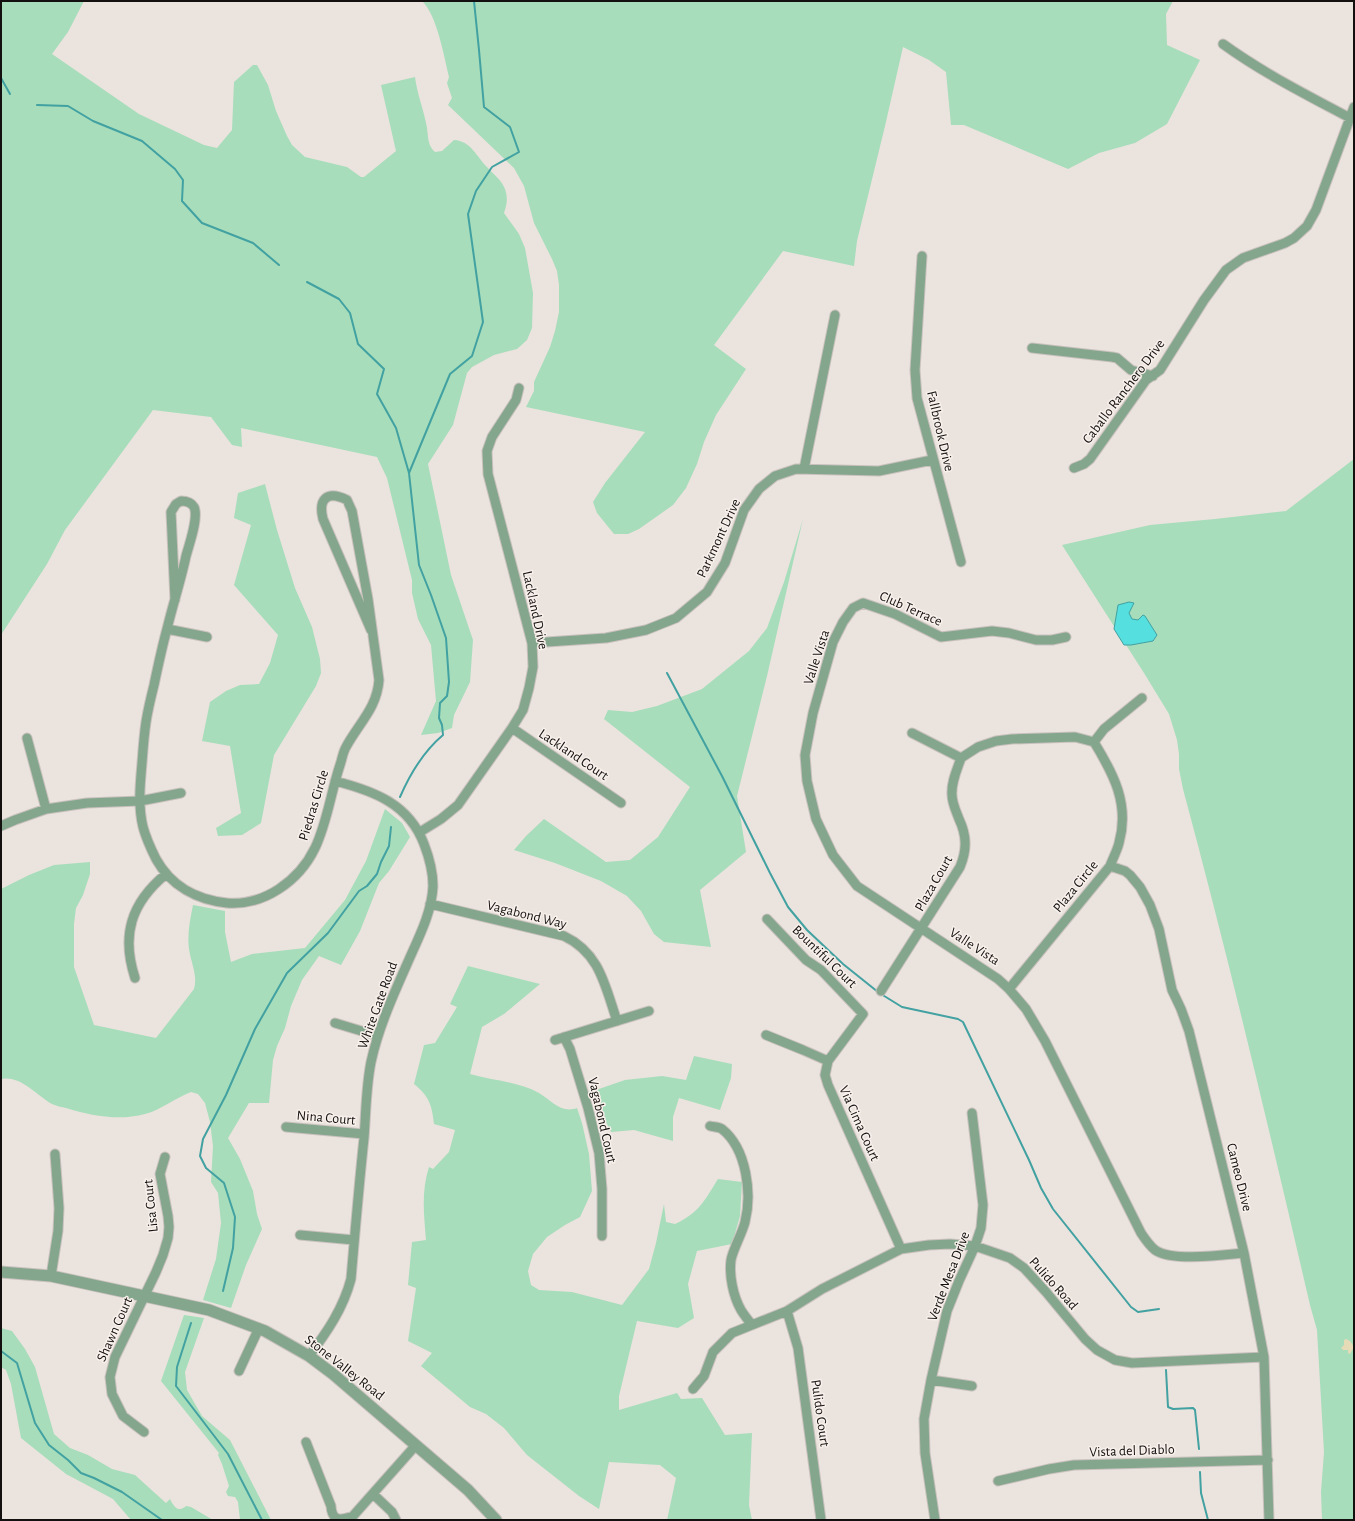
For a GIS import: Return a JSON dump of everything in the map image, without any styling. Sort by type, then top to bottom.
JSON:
[{"type":"street","points":[[1223,44],[1239,56],[1287,85],[1350,118]]},
{"type":"street","name":"Caballo Ranchero Drive","points":[[1074,468],[1084,464],[1090,459],[1149,378],[1160,370],[1204,300],[1226,270],[1243,258],[1275,247],[1289,240],[1307,226],[1316,210],[1354,107]]},
{"type":"street","name":"Fallbrook Drive","points":[[922,256],[916,398],[960,562]]},
{"type":"street","points":[[804,469],[835,315]]},
{"type":"street","points":[[1032,348],[1117,358],[1131,370],[1149,378]]},
{"type":"street","name":"Lackland Drive","points":[[420,832],[441,819],[458,805],[523,710],[529,688],[533,667],[532,643],[488,474],[487,462],[488,450],[492,438],[516,400],[520,388]]},
{"type":"street","name":"Parkmont Drive","points":[[532,643],[606,638],[646,630],[676,618],[707,592],[725,563],[744,510],[759,489],[775,476],[796,469],[879,471],[932,460]]},
{"type":"street","name":"Piedras Circle","points":[[175,600],[171,512],[176,504],[181,501],[191,504],[195,512],[194,523],[175,600],[167,628],[146,719],[139,786],[143,828],[154,853],[166,874],[182,889],[203,899],[228,903],[248,902],[268,896],[294,878],[311,858],[321,832],[346,748],[377,698],[379,680],[368,599],[352,512],[347,500],[335,495],[329,496],[323,501],[321,510],[323,519],[371,630]]},
{"type":"street","name":"Club Terrace","points":[[863,603],[888,611],[941,637],[992,631],[1036,640],[1052,640],[1066,637]]},
{"type":"street","name":"Valle Vista","points":[[863,603],[853,608],[843,622],[833,642],[813,713],[805,755],[807,781],[816,819],[833,855],[857,886],[998,979],[1009,989],[1026,1009],[1045,1041],[1141,1233],[1155,1250],[1167,1255],[1183,1256],[1244,1254]]},
{"type":"street","points":[[167,628],[207,637]]},
{"type":"street","points":[[912,733],[961,758],[978,747],[996,741],[1012,739],[1075,737],[1094,742],[1104,729],[1142,698]]},
{"type":"street","name":"Lackland Court","points":[[512,728],[621,803]]},
{"type":"street","points":[[27,738],[46,809]]},
{"type":"street","name":"Plaza Circle","points":[[1009,989],[1110,866],[1119,842],[1122,819],[1117,786],[1110,768],[1094,742]]},
{"type":"street","name":"Plaza Court","points":[[922,928],[960,867],[964,856],[966,847],[965,836],[955,809],[952,795],[952,782],[961,758]]},
{"type":"street","name":"White Gate Road","points":[[309,1356],[334,1322],[342,1307],[350,1280],[367,1090],[371,1063],[378,1036],[423,927],[430,904],[433,886],[431,868],[420,832],[412,822],[390,801],[365,789],[335,781]]},
{"type":"street","points":[[1,826],[46,809],[87,803],[140,801],[181,792]]},
{"type":"street","name":"Cameo Drive","points":[[1110,866],[1125,871],[1140,887],[1150,905],[1159,930],[1172,990],[1189,1031],[1244,1254],[1264,1357],[1269,1520]]},
{"type":"street","points":[[136,978],[130,960],[129,943],[131,924],[137,907],[147,892],[166,874]]},
{"type":"street","name":"Vagabond Way","points":[[430,904],[564,936],[580,945],[597,965],[602,975],[617,1021]]},
{"type":"street","name":"Bountiful Court","points":[[767,919],[806,960],[821,970],[863,1014],[828,1061]]},
{"type":"street","points":[[881,991],[922,928]]},
{"type":"street","name":"Vagabond Court","points":[[602,1236],[602,1189],[598,1153],[588,1108],[570,1049],[559,1039],[649,1010]]},
{"type":"street","points":[[335,1023],[378,1036]]},
{"type":"street","points":[[766,1035],[828,1061]]},
{"type":"street","name":"Via Cima Court","points":[[828,1061],[825,1075],[828,1085],[900,1249]]},
{"type":"street","name":"Verde Mesa Drive","points":[[935,1520],[925,1453],[924,1419],[947,1311],[975,1246],[981,1228],[983,1205],[972,1113]]},
{"type":"street","points":[[710,1126],[721,1128],[733,1141],[746,1170],[748,1190],[745,1222],[731,1259],[735,1295],[741,1310],[752,1325]]},
{"type":"street","name":"Nina Court","points":[[286,1127],[364,1134]]},
{"type":"street","points":[[51,1276],[58,1231],[59,1208],[55,1154]]},
{"type":"street","name":"Lisa Court","points":[[144,1296],[163,1255],[168,1238],[168,1216],[160,1174],[165,1157]]},
{"type":"street","points":[[300,1235],[354,1240]]},
{"type":"street","name":"Pulido Road","points":[[693,1389],[704,1376],[713,1352],[732,1334],[787,1311],[822,1289],[900,1249],[929,1245],[950,1244],[975,1246],[1010,1258],[1024,1268],[1046,1292],[1084,1340],[1114,1360],[1132,1363],[1264,1357]]},
{"type":"street","name":"Stone Valley Road","points":[[1,1272],[51,1276],[209,1310],[258,1328],[285,1341],[309,1356],[333,1374],[468,1490],[496,1520]]},
{"type":"street","name":"Shawn Court","points":[[144,1296],[115,1357],[110,1377],[112,1394],[123,1416],[144,1432]]},
{"type":"street","name":"Pulido Court","points":[[787,1311],[798,1348],[821,1520]]},
{"type":"street","points":[[239,1371],[258,1328]]},
{"type":"street","points":[[932,1380],[972,1386]]},
{"type":"street","points":[[306,1442],[330,1506],[331,1514],[338,1520],[343,1520],[353,1516],[416,1445]]},
{"type":"street","name":"Vista del Diablo","points":[[998,1481],[1049,1469],[1074,1465],[1268,1460]]},
{"type":"street","points":[[373,1494],[392,1512],[396,1520]]},
{"type":"green space","points":[[1,1],[84,1],[68,32],[52,54],[139,114],[204,145],[217,148],[232,130],[234,82],[253,65],[257,65],[268,85],[276,111],[292,145],[305,157],[347,167],[361,177],[364,177],[396,151],[381,85],[415,77],[425,117],[429,142],[432,149],[435,152],[442,151],[454,140],[465,143],[473,150],[503,185],[507,198],[504,213],[519,234],[525,248],[533,293],[532,328],[527,340],[517,349],[494,355],[472,367],[467,373],[453,425],[428,464],[451,575],[473,640],[470,682],[454,715],[452,728],[438,733],[421,735],[436,701],[431,645],[418,619],[412,593],[412,580],[387,478],[377,457],[241,428],[242,447],[232,445],[211,417],[153,410],[65,530],[47,564],[1,635]]},
{"type":"green space","points":[[422,1],[1173,1],[1166,14],[1167,45],[1200,60],[1167,124],[1135,143],[1099,153],[1068,169],[964,125],[951,125],[946,72],[929,60],[903,47],[857,241],[854,266],[783,251],[714,345],[746,369],[716,415],[686,488],[673,505],[639,529],[628,534],[614,534],[597,513],[593,502],[605,483],[645,432],[526,407],[534,391],[534,382],[550,347],[555,331],[559,312],[559,285],[557,271],[534,223],[524,186],[514,168],[448,105],[452,98],[447,83],[449,77],[442,47],[432,16]]},
{"type":"green space","points":[[1354,459],[1354,1520],[1322,1520],[1321,1492],[1324,1452],[1317,1330],[1233,982],[1183,789],[1179,769],[1177,740],[1169,714],[1062,545],[1150,525],[1286,511]]},
{"type":"green space","points":[[265,484],[277,530],[295,588],[312,627],[320,659],[321,673],[316,686],[274,755],[261,823],[242,835],[218,836],[216,828],[241,813],[230,746],[202,741],[210,702],[226,691],[240,685],[259,684],[270,663],[278,635],[234,585],[251,525],[234,518],[238,493]]},
{"type":"green space","points":[[803,519],[767,676],[737,796],[746,852],[700,890],[711,947],[664,942],[654,934],[641,911],[627,896],[601,881],[555,863],[514,850],[544,819],[606,862],[630,860],[658,837],[690,787],[604,719],[608,710],[632,712],[657,706],[702,689],[749,651],[767,628],[784,582]]},
{"type":"green space","points":[[385,809],[402,823],[410,837],[389,871],[379,883],[360,931],[341,965],[319,956],[302,980],[291,1006],[285,1028],[273,1060],[269,1103],[249,1103],[228,1138],[240,1159],[253,1191],[257,1214],[262,1229],[246,1265],[231,1308],[203,1300],[216,1259],[221,1223],[218,1193],[211,1182],[213,1146],[210,1122],[205,1103],[198,1094],[191,1092],[157,1110],[145,1114],[125,1117],[106,1117],[52,1104],[22,1083],[15,1080],[1,1079],[1,889],[29,875],[54,865],[90,862],[90,874],[83,895],[76,908],[74,924],[74,967],[94,1025],[156,1038],[194,989],[195,974],[188,938],[193,905],[225,911],[225,932],[231,962],[252,954],[305,948],[345,900],[366,861]]},
{"type":"green space","points":[[468,966],[540,984],[504,1014],[482,1027],[470,1074],[523,1086],[539,1093],[561,1108],[577,1108],[589,1154],[592,1191],[580,1217],[547,1237],[533,1254],[528,1271],[531,1285],[539,1290],[572,1292],[622,1305],[649,1269],[664,1204],[666,1222],[675,1224],[690,1215],[701,1205],[718,1179],[742,1182],[740,1216],[732,1244],[697,1251],[688,1284],[694,1318],[678,1328],[637,1321],[619,1396],[619,1410],[677,1393],[681,1399],[702,1398],[725,1435],[752,1433],[749,1505],[752,1520],[667,1520],[676,1478],[660,1465],[609,1462],[599,1509],[579,1496],[527,1455],[504,1428],[486,1414],[470,1407],[421,1366],[432,1353],[408,1341],[416,1288],[408,1285],[412,1242],[426,1240],[424,1222],[424,1194],[426,1176],[429,1167],[433,1169],[449,1152],[455,1130],[434,1124],[429,1101],[414,1084],[424,1045],[435,1043],[457,1007],[450,1004]]},
{"type":"green space","points":[[694,1056],[732,1064],[731,1078],[720,1110],[679,1098],[673,1117],[673,1141],[634,1130],[611,1132],[605,1120],[596,1090],[625,1080],[662,1076],[686,1080]]},
{"type":"green space","points":[[184,1315],[204,1318],[185,1372],[187,1390],[202,1416],[230,1440],[271,1520],[240,1520],[238,1502],[235,1497],[228,1496],[226,1492],[229,1486],[218,1455],[219,1453],[161,1381]]},
{"type":"green space","points":[[1,1328],[12,1331],[25,1349],[35,1367],[54,1434],[70,1448],[88,1455],[112,1469],[135,1475],[166,1503],[170,1499],[178,1509],[186,1506],[191,1507],[213,1520],[131,1520],[113,1499],[66,1474],[21,1438],[11,1384],[6,1370],[1,1367]]},
{"type":"sand","points":[[1346,1339],[1350,1341],[1354,1347],[1350,1354],[1348,1353],[1348,1350],[1343,1350],[1341,1348],[1344,1345],[1344,1340]]},
{"type":"water","points":[[1129,602],[1134,603],[1129,613],[1132,619],[1138,620],[1143,615],[1145,616],[1157,635],[1153,641],[1124,645],[1114,629],[1118,605]]},
{"type":"waterway","points":[[409,473],[450,374],[472,356],[483,322],[468,214],[476,191],[492,167],[519,152],[510,127],[484,107],[474,1]]},
{"type":"waterway","points":[[1,78],[10,94]]},
{"type":"waterway","points":[[37,105],[68,106],[93,121],[142,141],[175,169],[183,180],[182,201],[202,223],[253,243],[279,265]]},
{"type":"waterway","points":[[307,282],[339,299],[350,313],[358,344],[384,369],[377,394],[396,428],[409,473],[419,565],[446,638],[449,682],[447,696],[440,703],[439,718],[442,725],[443,735],[436,741],[418,763],[400,797]]},
{"type":"waterway","points":[[667,673],[722,776],[788,907],[807,930],[843,964],[878,992]]},
{"type":"waterway","points":[[223,1291],[233,1248],[235,1217],[224,1183],[206,1168],[200,1156],[203,1139],[226,1095],[255,1029],[287,973],[328,933],[359,891],[367,886],[377,874],[389,846],[391,827]]},
{"type":"waterway","points":[[881,994],[902,1007],[958,1019],[963,1022],[1041,1188],[1053,1209],[1131,1307],[1138,1312],[1159,1309]]},
{"type":"waterway","points":[[191,1323],[177,1367],[176,1386],[228,1454],[262,1520]]},
{"type":"waterway","points":[[1,1351],[17,1363],[35,1423],[49,1445],[68,1460],[81,1473],[122,1492],[162,1520]]},
{"type":"waterway","points":[[1166,1370],[1168,1407],[1173,1409],[1193,1408],[1195,1410],[1199,1449]]},
{"type":"waterway","points":[[1200,1472],[1201,1493],[1208,1520]]}]
